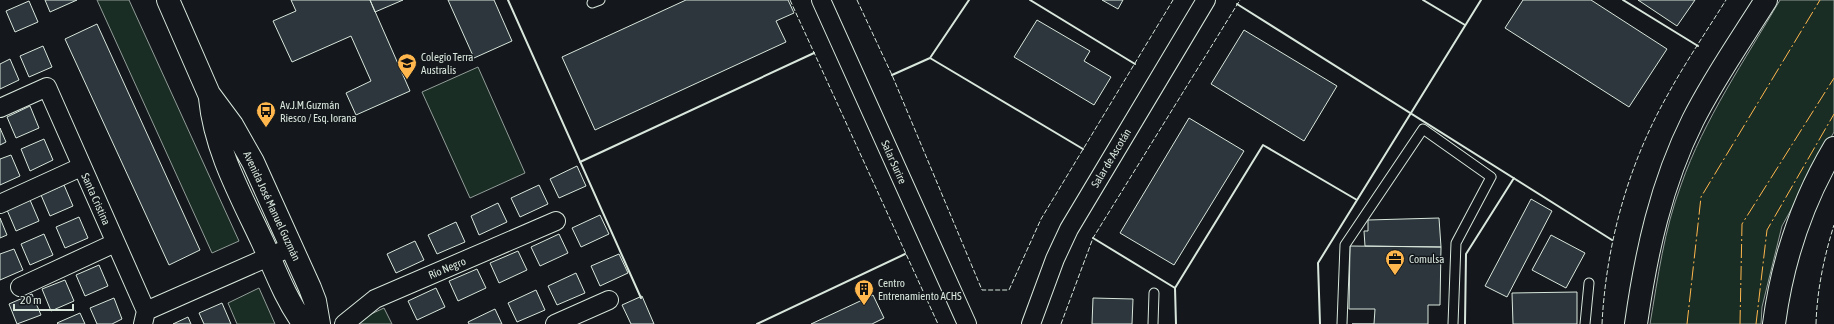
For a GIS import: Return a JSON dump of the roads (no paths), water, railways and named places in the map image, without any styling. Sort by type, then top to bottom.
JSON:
[{"type":"street","name":"Avenida José Manuel Guzmán","points":[[168,0],[209,94],[232,125],[246,150],[315,302],[319,324]]},
{"type":"street","name":"Salar Surire","points":[[821,0],[967,324]]},
{"type":"street","name":"Salar de Ascotán","points":[[1031,324],[1055,258],[1069,229],[1206,0]]},
{"type":"street","points":[[1636,324],[1644,268],[1656,216],[1668,178],[1693,120],[1766,0]]},
{"type":"street","name":"Santa Cristina","points":[[0,108],[47,87],[115,243],[144,317],[269,256],[291,247]]},
{"type":"street","name":"Avenida José Manuel Guzmán","points":[[209,94],[212,116],[219,144],[295,312],[304,324]]},
{"type":"street","points":[[1774,324],[1782,276],[1798,225],[1817,180],[1834,148]]},
{"type":"street","points":[[0,204],[81,167]]},
{"type":"street","name":"Río Negro","points":[[344,324],[375,299],[556,221]]},
{"type":"street","points":[[20,287],[115,243]]},
{"type":"street","points":[[555,324],[609,300]]},
{"type":"lane","points":[[1342,324],[1345,245],[1423,129],[1491,177],[1456,243],[1453,324]]},
{"type":"lane","points":[[1585,324],[1589,283]]},
{"type":"lane","points":[[1154,293],[1154,324]]},
{"type":"place","name":"Colegio Terra Australis","points":[[407,80]]},
{"type":"place","name":"Av.J.M.Guzmán Riesco / Esq. Iorana","points":[[266,128]]},
{"type":"place","name":"Comulsa","points":[[1395,276]]},
{"type":"place","name":"Centro Entrenamiento ACHS","points":[[864,306]]}]
